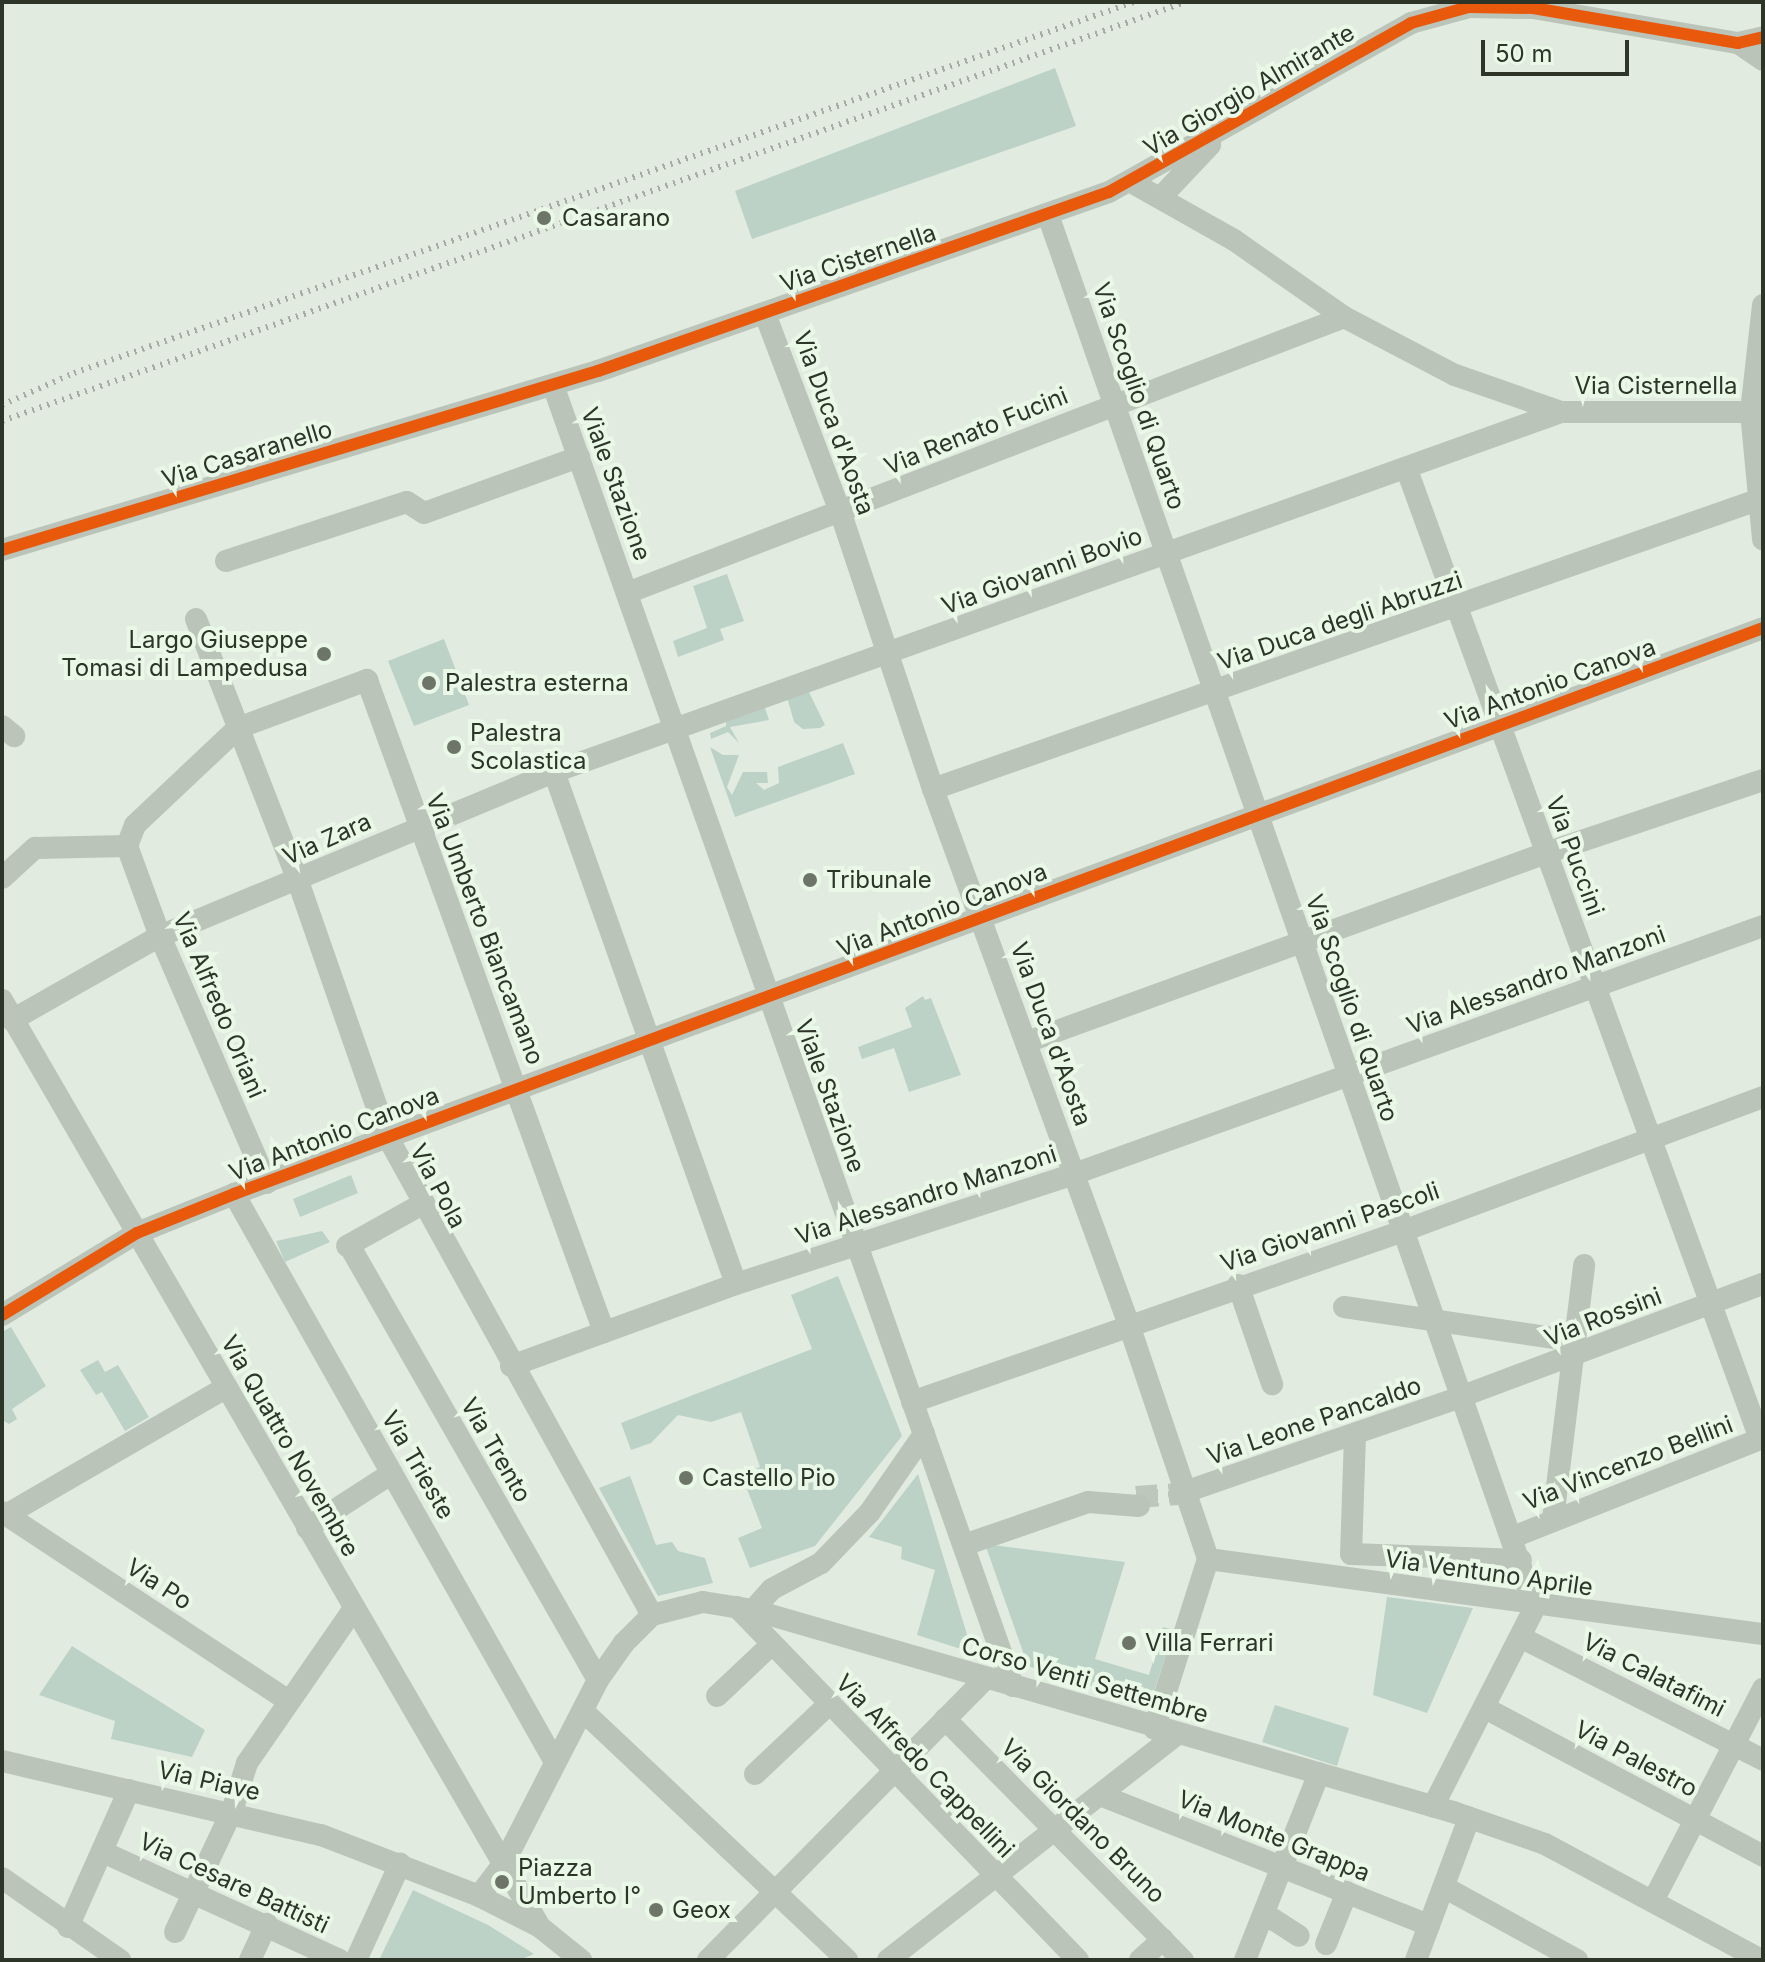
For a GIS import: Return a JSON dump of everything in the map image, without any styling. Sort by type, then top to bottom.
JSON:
[{"type":"street","name":"Via Giorgio Almirante","points":[[1131,182],[1411,23],[1469,7],[1533,8],[1738,43],[1763,37]]},
{"type":"street","name":"Via Giorgio Almirante","points":[[1738,43],[1763,60]]},
{"type":"street","name":"Via Giorgio Almirante","points":[[1160,198],[1227,127]]},
{"type":"street","name":"Via Cisternella","points":[[553,385],[1048,215],[1131,182],[1234,240],[1344,317],[1455,375],[1561,412],[1751,412]]},
{"type":"street","name":"Via Scoglio di Quarto","points":[[1048,215],[1302,941],[1346,1077],[1513,1537],[1535,1607]]},
{"type":"street","points":[[1763,305],[1751,412],[1763,539]]},
{"type":"street","name":"Via Duca d'Aosta","points":[[765,314],[841,514],[885,654],[1129,1325],[1184,1498],[1208,1559]]},
{"type":"street","name":"Via Renato Fucini","points":[[627,593],[841,514],[1113,404],[1344,317]]},
{"type":"street","name":"Via Casaranello","points":[[2,550],[553,385]]},
{"type":"street","name":"Viale Stazione","points":[[553,385],[1013,1686]]},
{"type":"street","name":"Via Giovanni Bovio","points":[[675,729],[1407,470],[1561,412]]},
{"type":"street","points":[[226,561],[407,502],[424,513],[579,457]]},
{"type":"street","name":"Via Puccini","points":[[1407,470],[1650,1139],[1707,1305],[1761,1439]]},
{"type":"street","name":"Via Duca degli Abruzzi","points":[[933,789],[1457,609],[1761,498]]},
{"type":"street","name":"Via Pola","points":[[196,619],[298,881],[387,1136],[652,1615]]},
{"type":"street","name":"Via Antonio Canova","points":[[2,1315],[137,1233],[234,1194],[768,1000],[1763,628]]},
{"type":"street","name":"Via Umberto Biancamano","points":[[238,728],[367,680],[417,827],[519,1089],[604,1332]]},
{"type":"street","points":[[2,878],[35,848],[127,846],[135,825],[238,728]]},
{"type":"street","name":"Via Zara","points":[[5,1017],[160,936],[298,881],[417,827],[554,772],[675,729]]},
{"type":"street","points":[[554,772],[647,1043],[736,1284]]},
{"type":"street","points":[[1027,1042],[1546,853],[1763,780]]},
{"type":"street","name":"Via Alfredo Oriani","points":[[127,846],[160,936],[267,1183]]},
{"type":"street","name":"Via Alessandro Manzoni","points":[[512,1366],[736,1284],[1074,1174],[1763,926]]},
{"type":"street","name":"Via Quattro Novembre","points":[[5,1017],[137,1233],[353,1610],[504,1863]]},
{"type":"street","name":"Via Giovanni Pascoli","points":[[912,1402],[1238,1285],[1403,1231],[1763,1097]]},
{"type":"street","name":"Via Trieste","points":[[234,1194],[555,1762]]},
{"type":"street","name":"Via Trento","points":[[422,1204],[348,1246],[598,1680]]},
{"type":"street","points":[[1553,1519],[1584,1265]]},
{"type":"street","name":"Via Rossini","points":[[1460,1397],[1574,1348],[1763,1284]]},
{"type":"street","points":[[1238,1285],[1272,1384]]},
{"type":"street","points":[[1344,1307],[1434,1320],[1574,1348]]},
{"type":"street","points":[[4,1514],[227,1387]]},
{"type":"street","name":"Via Leone Pancaldo","points":[[1184,1498],[1460,1397]]},
{"type":"street","points":[[745,1608],[772,1589],[821,1563],[870,1512],[924,1434]]},
{"type":"street","points":[[1355,1435],[1351,1554],[1521,1560]]},
{"type":"street","name":"Via Vincenzo Bellini","points":[[1513,1537],[1761,1439]]},
{"type":"street","points":[[307,1528],[392,1473]]},
{"type":"street","points":[[964,1545],[1088,1502],[1138,1501]]},
{"type":"street","name":"Via Po","points":[[4,1514],[287,1700]]},
{"type":"street","points":[[1154,1729],[1208,1559]]},
{"type":"street","name":"Via Ventuno Aprile","points":[[1208,1559],[1535,1607],[1763,1634]]},
{"type":"street","name":"Corso Venti Settembre","points":[[652,1615],[703,1602],[745,1608],[1154,1729],[1433,1806],[1545,1844],[1761,1960]]},
{"type":"street","points":[[1433,1806],[1522,1638],[1535,1607]]},
{"type":"street","name":"Via Alfredo Cappellini","points":[[745,1608],[772,1644],[892,1771],[1078,1960]]},
{"type":"street","points":[[175,1932],[232,1811],[247,1763],[287,1700],[353,1610]]},
{"type":"street","points":[[479,1896],[504,1863],[598,1680],[652,1615]]},
{"type":"street","name":"Via Calatafimi","points":[[1522,1638],[1763,1760]]},
{"type":"street","points":[[717,1696],[772,1644]]},
{"type":"street","points":[[708,1960],[986,1678]]},
{"type":"street","points":[[1653,1901],[1763,1689]]},
{"type":"street","points":[[755,1774],[829,1704]]},
{"type":"street","name":"Via Palestro","points":[[1485,1708],[1763,1856]]},
{"type":"street","points":[[583,1711],[774,1895],[847,1960]]},
{"type":"street","name":"Via Giordano Bruno","points":[[945,1719],[1183,1960]]},
{"type":"street","points":[[888,1960],[1176,1735]]},
{"type":"street","name":"Via Piave","points":[[2,1761],[232,1811],[400,1864]]},
{"type":"street","points":[[1245,1960],[1319,1773]]},
{"type":"street","points":[[68,1927],[105,1853],[129,1790]]},
{"type":"street","name":"Via Monte Grappa","points":[[1100,1795],[1429,1925]]},
{"type":"street","points":[[1416,1960],[1469,1818]]},
{"type":"street","name":"Via Cesare Battisti","points":[[105,1853],[196,1891],[340,1960]]},
{"type":"street","points":[[504,1863],[540,1927]]},
{"type":"street","points":[[356,1960],[400,1864],[479,1896],[540,1927],[581,1960]]},
{"type":"street","points":[[2,1878],[68,1927],[120,1960]]},
{"type":"street","points":[[1444,1887],[1577,1960]]},
{"type":"street","points":[[1326,1944],[1347,1892]]},
{"type":"street","points":[[1265,1914],[1299,1936]]},
{"type":"street","points":[[250,1960],[267,1924]]},
{"type":"street","points":[[1140,1960],[1163,1939]]},
{"type":"green space","points":[[1055,68],[1076,126],[752,239],[735,191]]},
{"type":"green space","points":[[727,574],[744,621],[720,629],[724,640],[678,657],[673,641],[707,628],[693,586]]},
{"type":"green space","name":"Palestra esterna","points":[[444,639],[469,705],[414,726],[388,661]]},
{"type":"green space","points":[[807,688],[825,725],[820,728],[803,729],[794,722],[787,697]]},
{"type":"green space","points":[[764,705],[769,720],[730,727],[739,743],[728,732],[711,739],[710,733],[726,726],[726,719]]},
{"type":"green space","points":[[843,743],[855,774],[735,817],[710,747],[723,755],[739,755],[727,787],[732,795],[743,772],[767,772],[768,783],[756,783],[764,790],[779,783],[778,767]]},
{"type":"green space","points":[[923,996],[925,1000],[931,998],[961,1075],[909,1092],[894,1048],[862,1059],[858,1047],[912,1027],[905,1008]]},
{"type":"green space","points":[[351,1175],[358,1193],[300,1217],[293,1199]]},
{"type":"green space","points":[[322,1231],[330,1242],[285,1262],[276,1241]]},
{"type":"green space","points":[[838,1276],[902,1436],[815,1546],[750,1568],[738,1538],[762,1528],[742,1476],[760,1467],[741,1412],[711,1422],[678,1415],[651,1443],[631,1450],[621,1423],[812,1349],[791,1295]]},
{"type":"green space","points":[[11,1327],[46,1386],[12,1409],[17,1419],[9,1424],[2,1420],[2,1332]]},
{"type":"green space","points":[[98,1360],[105,1372],[118,1365],[149,1417],[125,1431],[102,1392],[96,1395],[80,1370]]},
{"type":"green space","points":[[918,1474],[969,1641],[967,1651],[917,1635],[935,1570],[901,1559],[902,1547],[869,1537]]},
{"type":"green space","points":[[630,1476],[656,1545],[672,1542],[678,1551],[705,1558],[713,1583],[658,1596],[599,1488]]},
{"type":"green space","points":[[985,1544],[1125,1562],[1095,1659],[1149,1675],[1163,1627],[1174,1630],[1150,1704],[1028,1666]]},
{"type":"green space","points":[[1387,1597],[1473,1608],[1427,1713],[1373,1695]]},
{"type":"green space","points":[[72,1646],[205,1730],[192,1757],[111,1739],[115,1721],[39,1695]]},
{"type":"green space","points":[[1275,1705],[1349,1728],[1337,1766],[1262,1742]]},
{"type":"green space","points":[[413,1890],[488,1925],[534,1954],[519,1960],[379,1960]]},
{"type":"tunnel","points":[[1136,1497],[1179,1494]]},
{"type":"railway","points":[[2,405],[74,373],[1134,2]]},
{"type":"railway","points":[[2,421],[1185,2]]},
{"type":"cycle path","points":[[2,550],[598,371],[1109,192],[1411,23],[1469,7],[1533,8],[1738,43],[1763,37]]},
{"type":"cycle path","points":[[2,1315],[137,1233],[234,1194],[1763,628]]},
{"type":"place","name":"Casarano","points":[[544,218]]},
{"type":"place","name":"Largo Giuseppe Tomasi di Lampedusa","points":[[324,654]]},
{"type":"place","name":"Palestra esterna","points":[[429,683]]},
{"type":"place","name":"Palestra Scolastica","points":[[454,747]]},
{"type":"place","name":"Tribunale","points":[[810,880]]},
{"type":"place","name":"Castello Pio","points":[[686,1478]]},
{"type":"place","name":"Villa Ferrari","points":[[1129,1643]]},
{"type":"place","name":"Piazza Umberto I°","points":[[502,1882]]},
{"type":"place","name":"Geox","points":[[656,1910]]}]
